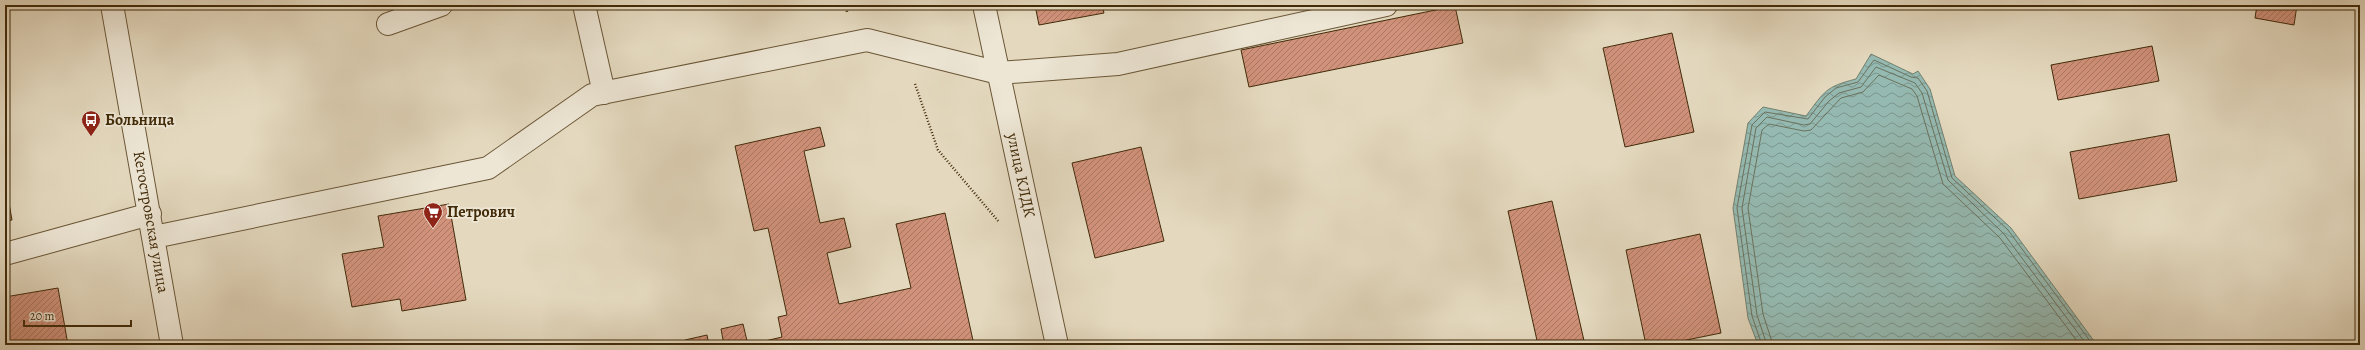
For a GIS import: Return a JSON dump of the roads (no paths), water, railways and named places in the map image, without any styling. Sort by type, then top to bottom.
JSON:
[{"type":"street","name":"Кегостровская улица","points":[[112,5],[172,345]]},
{"type":"street","points":[[388,24],[441,5]]},
{"type":"street","points":[[584,5],[604,93]]},
{"type":"street","name":"улица КЛДК","points":[[984,5],[1057,345]]},
{"type":"street","points":[[154,237],[488,168],[592,95],[867,40],[999,72],[1118,64],[1386,5]]},
{"type":"street","points":[[5,254],[150,214]]},
{"type":"water","points":[[1871,54],[1913,74],[1918,71],[1930,89],[1955,176],[2011,228],[2097,345],[1758,345],[1748,318],[1733,208],[1748,123],[1763,107],[1806,116],[1826,91],[1856,79]]},
{"type":"place","name":"Больница","points":[[91,137]]},
{"type":"place","name":"Петрович","points":[[433,229]]}]
